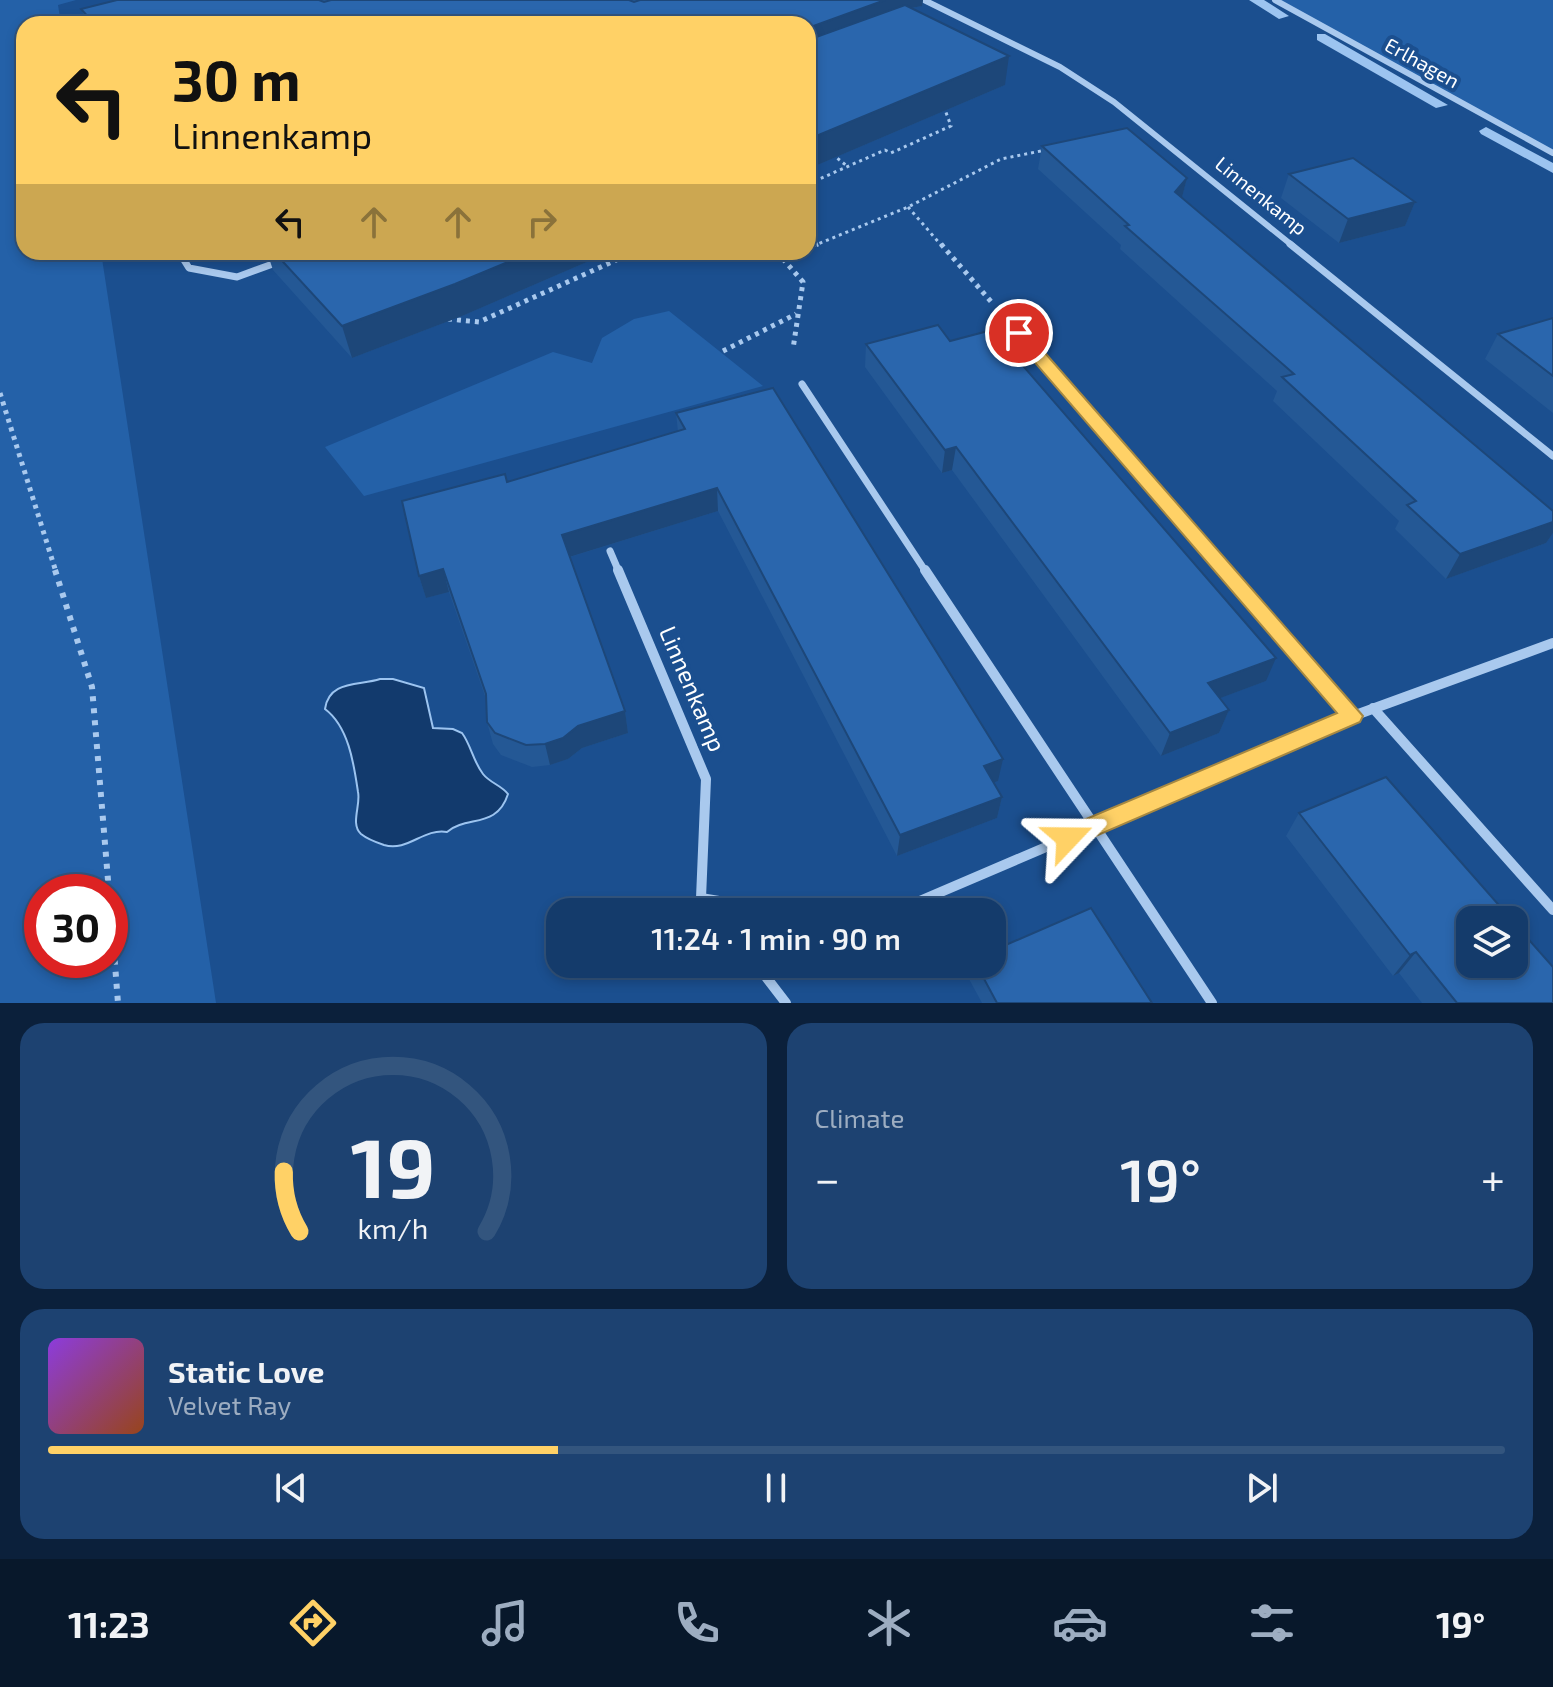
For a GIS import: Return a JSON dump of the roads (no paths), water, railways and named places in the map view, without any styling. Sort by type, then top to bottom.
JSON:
[{"type":"street","name":"Linnenkamp","points":[[924,0],[1060,67],[1114,102],[1553,456]]},
{"type":"street","name":"Erlhagen","points":[[1275,0],[1553,153]]},
{"type":"street","points":[[931,16],[945,11]]},
{"type":"street","points":[[184,260],[189,268],[237,277],[282,260]]},
{"type":"street","points":[[1019,333],[1353,716]]},
{"type":"street","points":[[802,384],[1097,825],[1212,1003]]},
{"type":"street","name":"Linnenkamp","points":[[610,551],[706,779],[701,898]]},
{"type":"street","points":[[927,898],[1353,716],[1553,643]]},
{"type":"street","points":[[1373,708],[1553,910]]},
{"type":"street","points":[[767,978],[786,1003]]},
{"type":"waterway","points":[[1255,0],[1283,16]]},
{"type":"waterway","points":[[1321,37],[1441,105]]},
{"type":"waterway","points":[[1486,131],[1553,169]]}]
